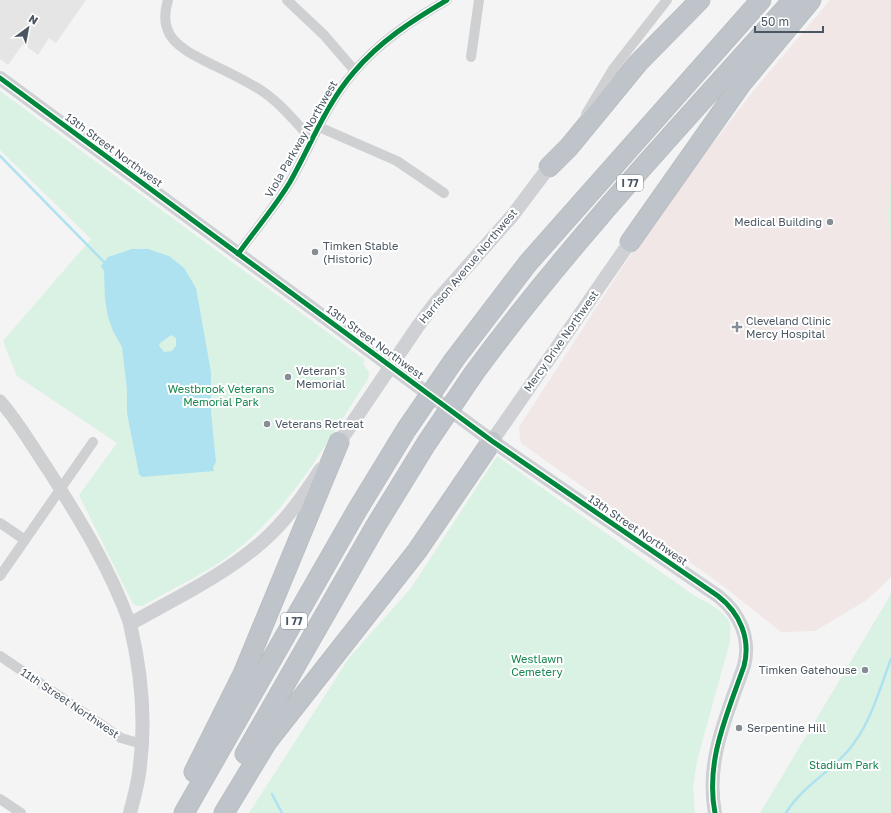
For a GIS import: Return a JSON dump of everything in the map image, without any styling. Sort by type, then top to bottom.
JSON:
[{"type":"highway","points":[[549,167],[569,147],[643,57],[700,0]]},
{"type":"highway","name":"I 77","points":[[184,813],[356,512],[406,430],[454,360],[533,257],[761,0]]},
{"type":"highway","name":"I 77","points":[[212,813],[375,527],[426,444],[474,373],[579,241],[793,0]]},
{"type":"highway","points":[[630,242],[742,83],[811,0]]},
{"type":"highway","points":[[224,813],[272,736],[404,568],[492,441]]},
{"type":"highway","points":[[171,813],[223,716],[243,674],[340,442]]},
{"type":"main road","name":"13th Street Northwest","points":[[0,78],[492,441],[722,600],[739,620],[744,634],[746,655],[744,666],[715,752],[712,785],[715,813]]},
{"type":"main road","name":"Harrison Avenue Northwest","points":[[130,624],[221,571],[262,542],[301,500],[436,302],[512,216],[549,167]]},
{"type":"main road","name":"Mercy Drive Northwest","points":[[492,441],[630,242]]},
{"type":"main road","points":[[130,624],[139,667],[142,702],[142,744],[140,765],[130,813]]},
{"type":"street","points":[[168,0],[165,13],[167,29],[179,46],[195,56],[259,89],[280,106],[312,140]]},
{"type":"street","name":"Viola Parkway Northwest","points":[[238,254],[286,188],[339,90],[377,49],[401,29],[448,0]]},
{"type":"street","points":[[471,57],[478,0]]},
{"type":"street","name":"Harrison Avenue Northwest","points":[[549,167],[585,115],[613,69],[667,0]]},
{"type":"street","points":[[292,1],[355,71]]},
{"type":"street","points":[[319,127],[397,161],[444,193]]},
{"type":"street","points":[[0,401],[60,489],[94,543],[114,582],[130,624]]},
{"type":"street","points":[[0,576],[93,442]]},
{"type":"street","points":[[0,522],[25,540]]},
{"type":"street","name":"11th Street Northwest","points":[[0,656],[121,738],[142,744]]},
{"type":"street","points":[[0,799],[21,813]]},
{"type":"shaded area","points":[[0,0],[86,0],[56,43],[49,38],[38,55],[23,44],[8,65],[0,59]]},
{"type":"shaded area","name":"Cleveland Clinic Mercy Hospital","points":[[830,0],[891,0],[891,577],[867,600],[815,631],[781,632],[718,582],[522,444],[520,440],[519,427],[623,266],[670,199],[754,90]]},
{"type":"green space","name":"Westbrook Veterans Memorial Park","points":[[0,91],[365,360],[363,364],[369,372],[368,379],[308,472],[274,515],[255,534],[223,560],[201,574],[142,606],[136,606],[132,602],[79,495],[117,443],[17,376],[3,341],[91,239],[0,150]]},
{"type":"green space","points":[[891,177],[891,243],[888,215]]},
{"type":"green space","name":"Westlawn Cemetery","points":[[497,456],[692,594],[719,610],[728,619],[730,624],[730,641],[697,761],[693,788],[695,813],[249,813],[349,658],[411,588]]},
{"type":"green space","name":"Stadium Park","points":[[891,594],[891,813],[760,813]]},
{"type":"water","points":[[132,249],[148,249],[169,256],[184,268],[196,288],[211,372],[211,412],[216,462],[213,467],[214,471],[142,477],[139,474],[127,413],[127,390],[122,347],[113,331],[108,317],[105,299],[104,271],[101,266],[108,257]],"holes":[[[171,335],[176,338],[176,346],[172,351],[164,352],[159,344]]]},
{"type":"waterway","points":[[0,156],[104,262]]},
{"type":"waterway","points":[[786,813],[799,796],[839,761],[854,743],[868,720],[891,659]]},
{"type":"waterway","points":[[272,794],[282,813]]},
{"type":"cycle path","points":[[238,254],[290,182],[319,125],[344,84],[364,61],[386,41],[422,15],[447,0]]},
{"type":"cycle path","points":[[0,78],[492,441],[718,596],[726,603],[738,618],[742,627],[745,636],[746,656],[744,666],[719,738],[715,757],[713,775],[715,813]]},
{"type":"place","name":"Medical Building","points":[[830,222]]},
{"type":"place","name":"Timken Stable (Historic)","points":[[315,252]]},
{"type":"place","name":"Cleveland Clinic Mercy Hospital","points":[[737,327]]},
{"type":"place","name":"Veteran's Memorial","points":[[288,377]]},
{"type":"place","name":"Veterans Retreat","points":[[267,424]]},
{"type":"place","name":"Timken Gatehouse","points":[[865,670]]},
{"type":"place","name":"Serpentine Hill","points":[[739,728]]}]
